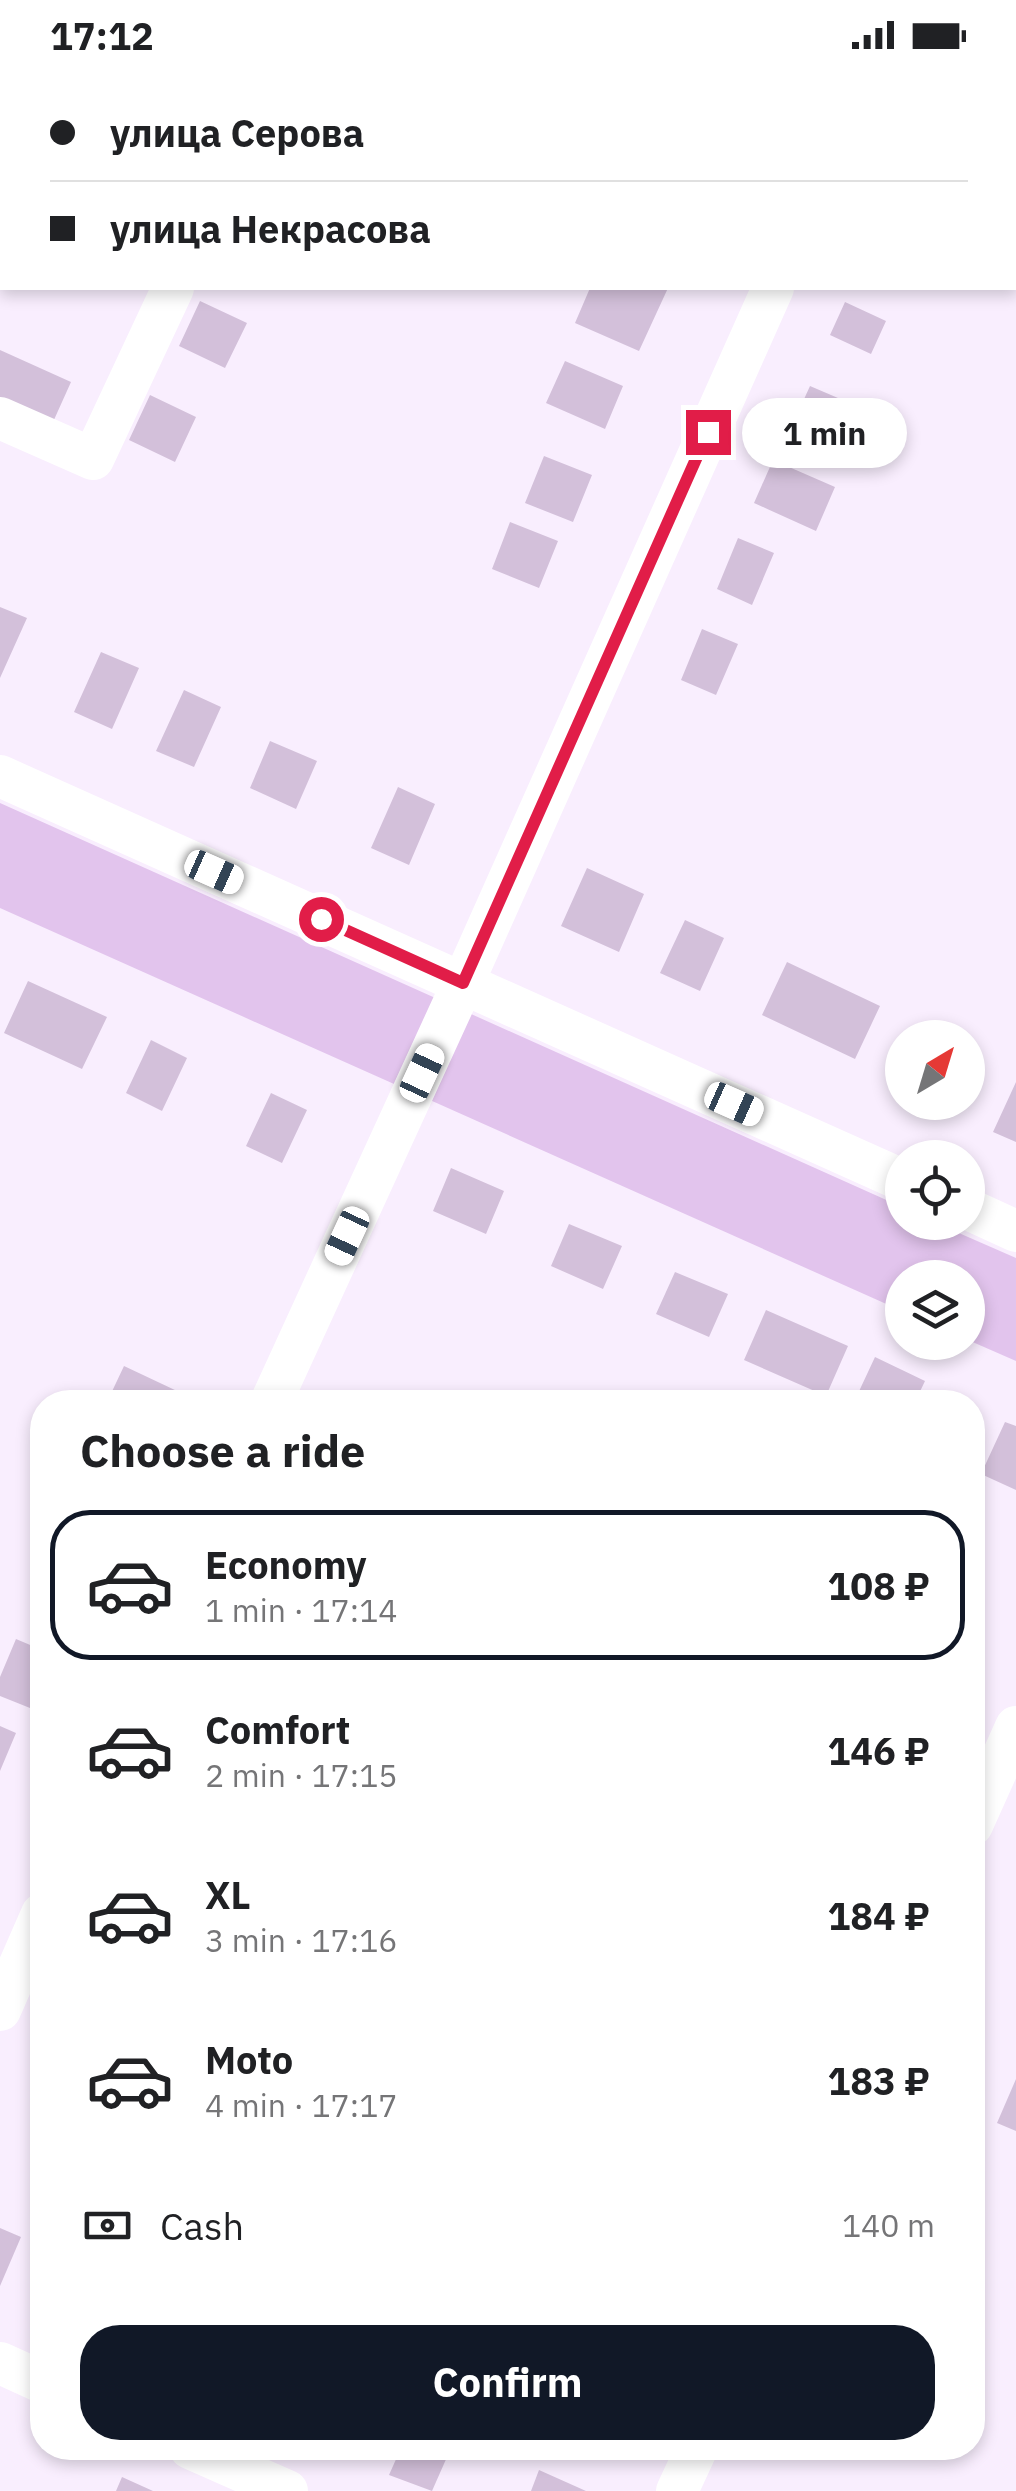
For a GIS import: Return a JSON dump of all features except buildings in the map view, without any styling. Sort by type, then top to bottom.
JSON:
[{"type":"street","points":[[0,418],[93,459],[172,290]]},
{"type":"street","points":[[276,1390],[463,983],[771,290]]},
{"type":"street","points":[[0,776],[885,1172]]},
{"type":"street","points":[[985,1217],[1016,1231]]},
{"type":"street","points":[[985,1796],[1016,1727]]},
{"type":"street","points":[[0,2010],[30,1941]]},
{"type":"street","points":[[0,2362],[30,2376]]},
{"type":"street","points":[[217,2460],[287,2491]]},
{"type":"street","points":[[677,2491],[691,2460]]},
{"type":"shaded area","points":[[0,803],[885,1199],[885,1240],[975,1240],[1016,1258],[1016,1361],[985,1347],[985,1260],[885,1260],[885,1303],[0,908]]},
{"type":"route","points":[[321,919],[463,983],[708,432]]}]
